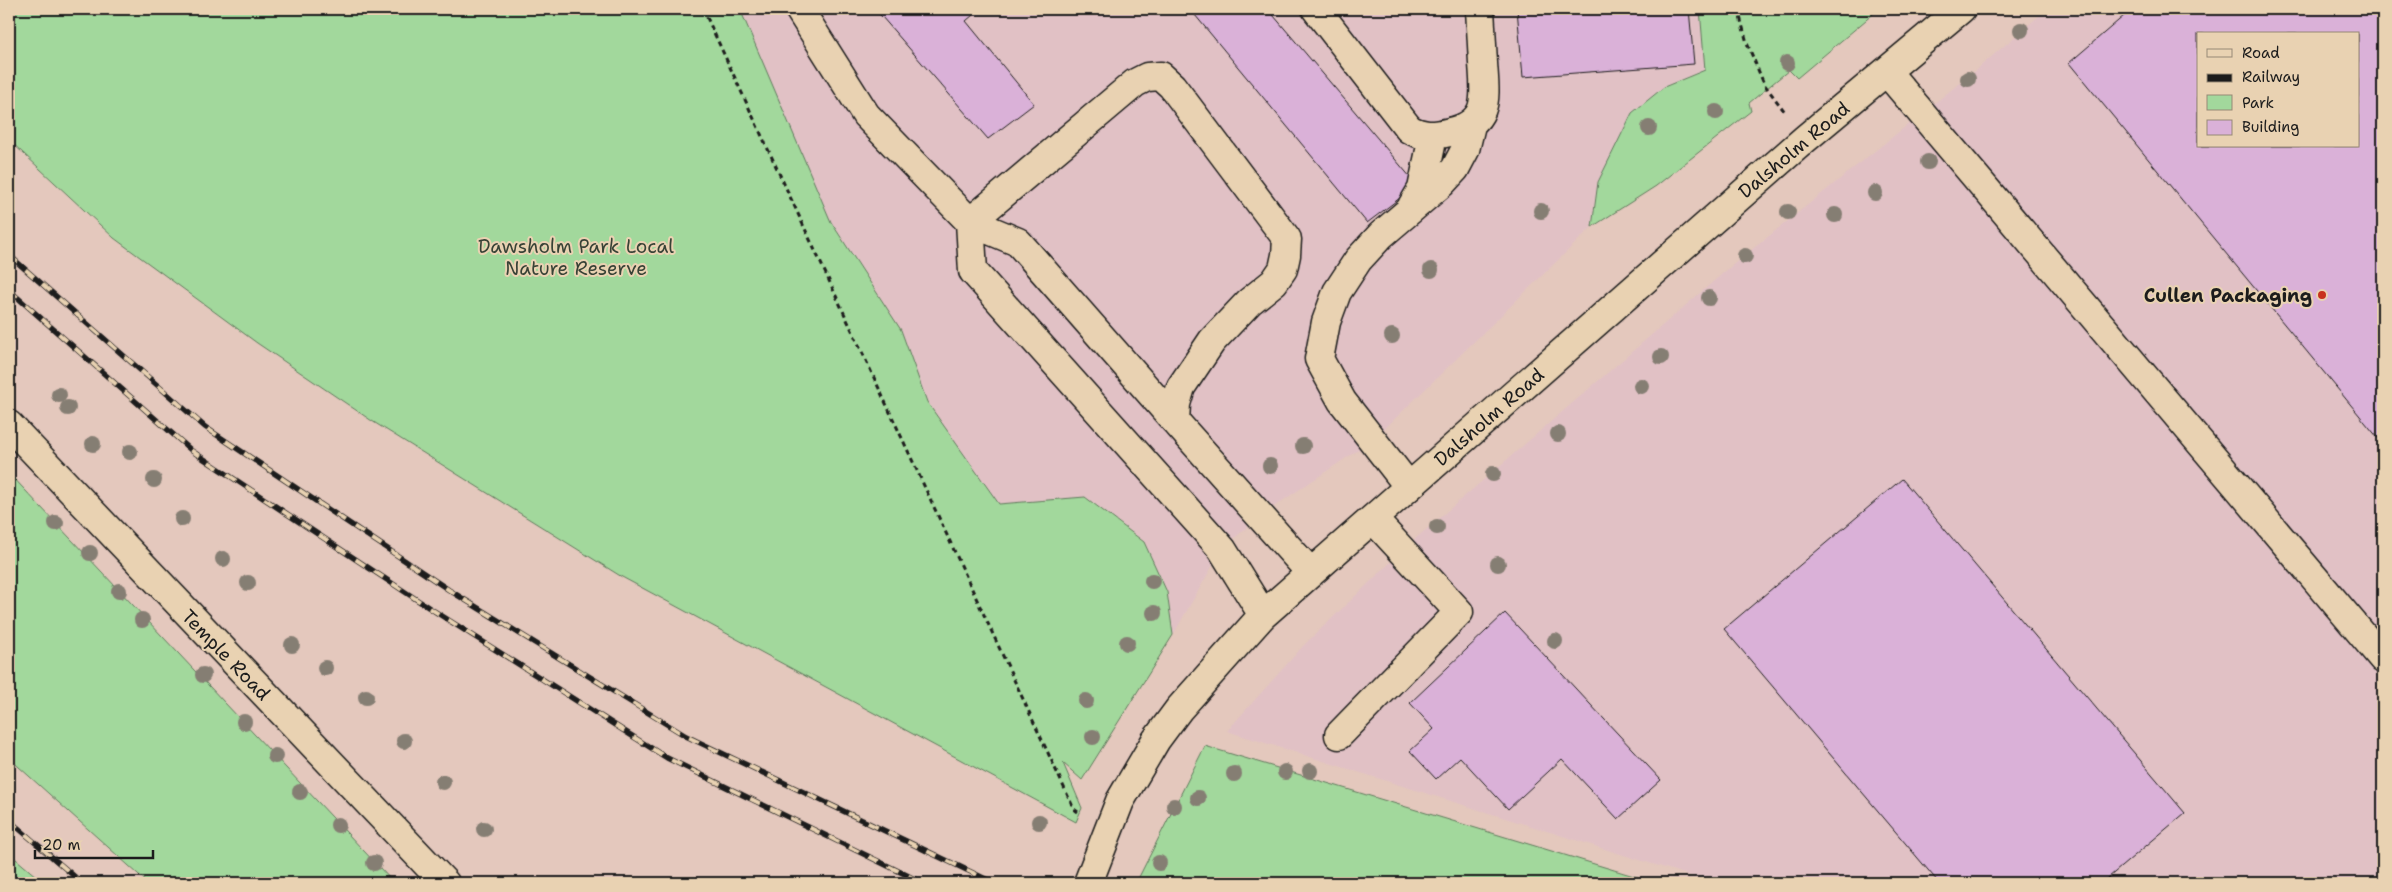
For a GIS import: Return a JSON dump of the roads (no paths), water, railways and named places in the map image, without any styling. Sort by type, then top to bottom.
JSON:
[{"type":"street","points":[[799,9],[866,114],[970,222],[1018,242],[1312,573]]},
{"type":"street","points":[[1316,9],[1409,130],[1419,135],[1433,136],[1460,130],[1471,125]]},
{"type":"street","points":[[1409,487],[1342,401],[1319,359],[1326,322],[1337,292],[1358,260],[1381,235],[1442,183],[1455,169],[1465,150],[1471,125],[1482,108],[1486,88],[1480,9]]},
{"type":"street","name":"Dalsholm Road","points":[[1088,883],[1107,831],[1124,794],[1156,740],[1179,709],[1263,615],[1805,139],[1962,9]]},
{"type":"street","points":[[1888,72],[2383,660]]},
{"type":"street","points":[[970,222],[1124,90],[1147,77],[1161,76],[1172,86],[1287,239],[1283,269],[1274,282],[1249,302],[1212,341],[1181,387],[1176,404],[1175,421]]},
{"type":"street","points":[[1408,212],[1422,189],[1433,136]]},
{"type":"street","points":[[970,222],[972,271],[1222,549],[1263,615]]},
{"type":"street","name":"Temple Road","points":[[9,424],[445,883]]},
{"type":"street","points":[[1340,735],[1459,612],[1372,519]]},
{"type":"railway","points":[[9,255],[205,427],[449,590],[686,736],[994,883]]},
{"type":"railway","points":[[9,290],[192,451],[431,609],[667,758],[923,883]]},
{"type":"railway","points":[[9,820],[82,883]]},
{"type":"place","name":"Cullen Packaging","points":[[2322,295]]},
{"type":"park label","name":"Dawsholm Park Local Nature Reserve","points":[[576,257]]}]
